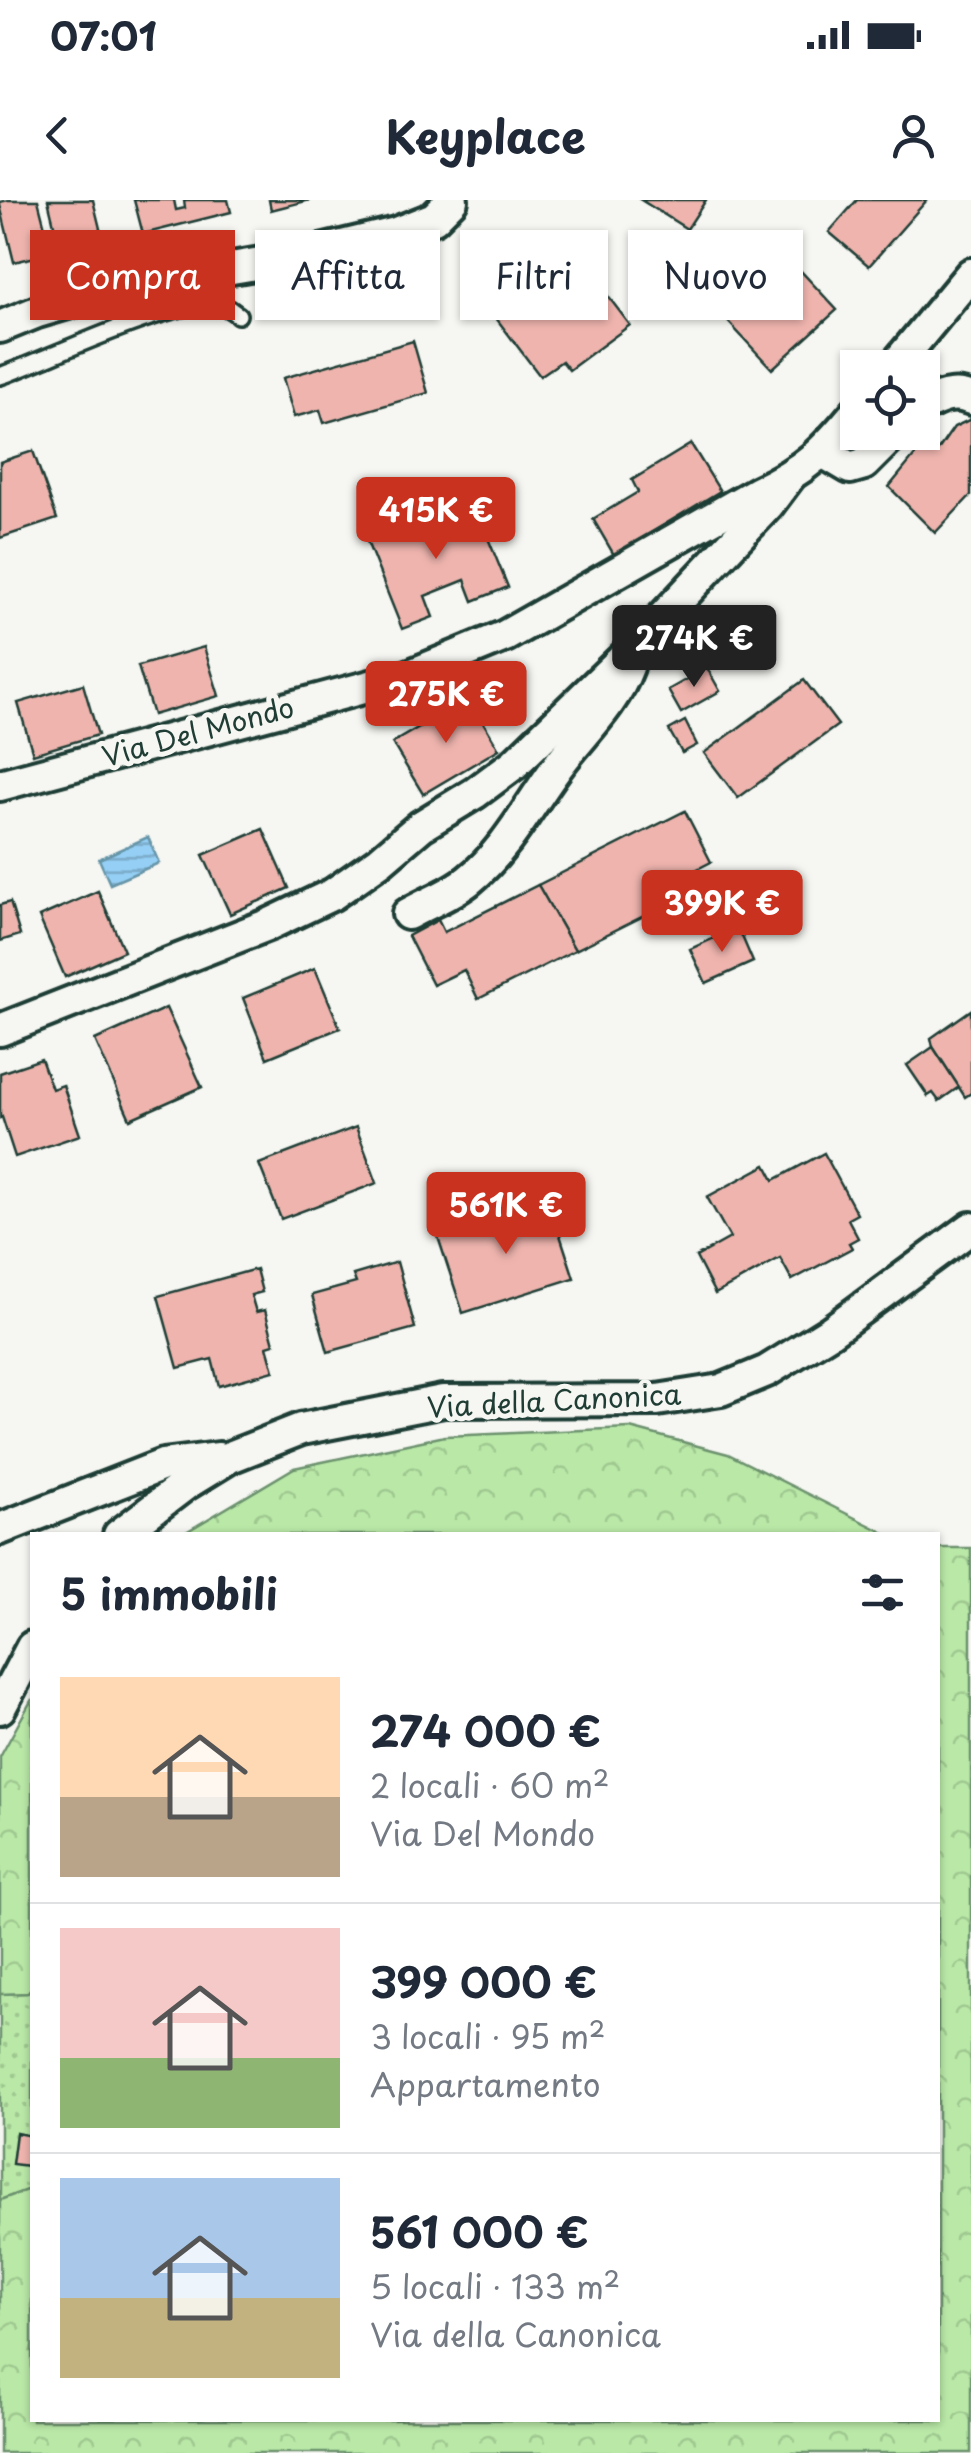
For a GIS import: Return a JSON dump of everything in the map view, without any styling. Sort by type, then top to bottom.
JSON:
[{"type":"street","points":[[0,328],[37,312],[124,286],[296,258],[396,233],[434,218],[452,200]]},
{"type":"street","points":[[908,350],[971,274]]},
{"type":"street","points":[[940,396],[971,399]]},
{"type":"street","name":"Via Del Mondo","points":[[0,785],[408,676],[505,636],[789,477],[823,452],[840,432]]},
{"type":"street","points":[[823,452],[850,468],[864,464],[878,450]]},
{"type":"street","points":[[0,1030],[270,924],[333,894],[420,826],[514,764],[634,648],[768,505],[789,477]]},
{"type":"street","points":[[408,914],[468,881],[498,850],[624,678],[634,648]]},
{"type":"street","name":"Via della Canonica","points":[[123,1532],[186,1484],[230,1457],[302,1429],[443,1401],[657,1400],[721,1390],[767,1371],[831,1331],[971,1228]]},
{"type":"street","points":[[0,1530],[163,1466],[230,1457]]},
{"type":"street","points":[[0,1708],[30,1652]]},
{"type":"lane","points":[[0,376],[161,312],[202,304],[223,305],[238,314]]},
{"type":"green space","points":[[630,1428],[728,1454],[883,1532],[186,1532],[294,1468],[445,1436]]},
{"type":"green space","points":[[940,1548],[971,1548],[971,2453],[0,2453],[0,2200],[30,2189],[30,2422],[940,2422]]},
{"type":"green space","points":[[30,1703],[27,1993],[0,1994],[0,1757]]},
{"type":"green space","points":[[30,1989],[30,2189],[0,2200],[0,1994],[27,1993]]},
{"type":"water","points":[[148,837],[159,863],[110,884],[99,859]]},
{"type":"building","points":[[38,200],[46,230],[30,230],[30,258],[14,262],[0,202]]},
{"type":"building","points":[[48,200],[93,200],[100,230],[55,230]]},
{"type":"building","points":[[134,200],[174,200],[176,210],[185,208],[184,200],[228,200],[231,212],[159,230],[142,230]]},
{"type":"building","points":[[269,200],[310,200],[271,210]]},
{"type":"building","points":[[641,200],[706,200],[687,229]]},
{"type":"building","points":[[857,200],[927,200],[869,266],[829,232]]},
{"type":"building","points":[[803,273],[837,310],[772,369],[727,320],[803,320]]},
{"type":"building","points":[[608,296],[630,325],[569,370],[562,361],[540,376],[498,320],[608,320]]},
{"type":"building","points":[[413,341],[428,393],[324,423],[320,410],[294,417],[283,378]]},
{"type":"building","points":[[971,419],[971,495],[935,533],[889,487],[919,450],[940,450],[954,427]]},
{"type":"building","points":[[691,444],[720,491],[614,555],[593,519],[638,492],[632,480]]},
{"type":"building","points":[[33,451],[57,519],[0,538],[0,462]]},
{"type":"building","points":[[472,499],[508,587],[473,601],[465,580],[425,596],[433,617],[402,629],[366,539],[399,527],[403,537],[438,523],[434,513]]},
{"type":"building","points":[[204,647],[219,696],[153,715],[138,666]]},
{"type":"building","points":[[707,668],[720,691],[681,713],[668,690]]},
{"type":"building","points":[[804,680],[838,725],[738,798],[704,753]]},
{"type":"building","points":[[83,684],[98,735],[33,754],[18,703]]},
{"type":"building","points":[[469,698],[499,749],[423,794],[392,743]]},
{"type":"building","points":[[685,721],[697,745],[682,753],[669,730]]},
{"type":"building","points":[[685,811],[711,862],[676,880],[684,896],[575,950],[538,885]]},
{"type":"building","points":[[263,829],[289,888],[230,914],[203,855]]},
{"type":"building","points":[[538,885],[575,950],[478,999],[464,970],[433,985],[408,936],[438,920],[444,932]]},
{"type":"building","points":[[98,891],[124,951],[65,977],[39,917]]},
{"type":"building","points":[[10,902],[20,935],[0,941],[0,905]]},
{"type":"building","points":[[738,927],[753,962],[706,983],[690,949]]},
{"type":"building","points":[[315,968],[340,1028],[267,1058],[243,998]]},
{"type":"building","points":[[166,1008],[202,1087],[130,1119],[95,1040]]},
{"type":"building","points":[[971,1010],[971,1093],[965,1097],[931,1038]]},
{"type":"building","points":[[933,1047],[959,1087],[939,1101],[933,1093],[928,1096],[907,1065]]},
{"type":"building","points":[[41,1059],[52,1089],[63,1085],[80,1135],[15,1157],[0,1118],[0,1073]]},
{"type":"building","points":[[356,1127],[377,1183],[281,1219],[259,1164]]},
{"type":"building","points":[[824,1153],[857,1214],[848,1219],[858,1238],[849,1243],[852,1248],[792,1280],[780,1258],[715,1294],[696,1257],[730,1238],[707,1197],[766,1165],[774,1180]]},
{"type":"building","points":[[549,1201],[574,1278],[463,1313],[438,1237]]},
{"type":"building","points":[[397,1262],[415,1328],[328,1352],[312,1295],[356,1283],[353,1275]]},
{"type":"building","points":[[256,1269],[262,1292],[251,1295],[256,1312],[265,1310],[274,1344],[267,1346],[274,1371],[219,1386],[212,1359],[178,1368],[158,1296]]},
{"type":"building","points":[[16,2133],[30,2136],[29,2166],[12,2164]]}]
